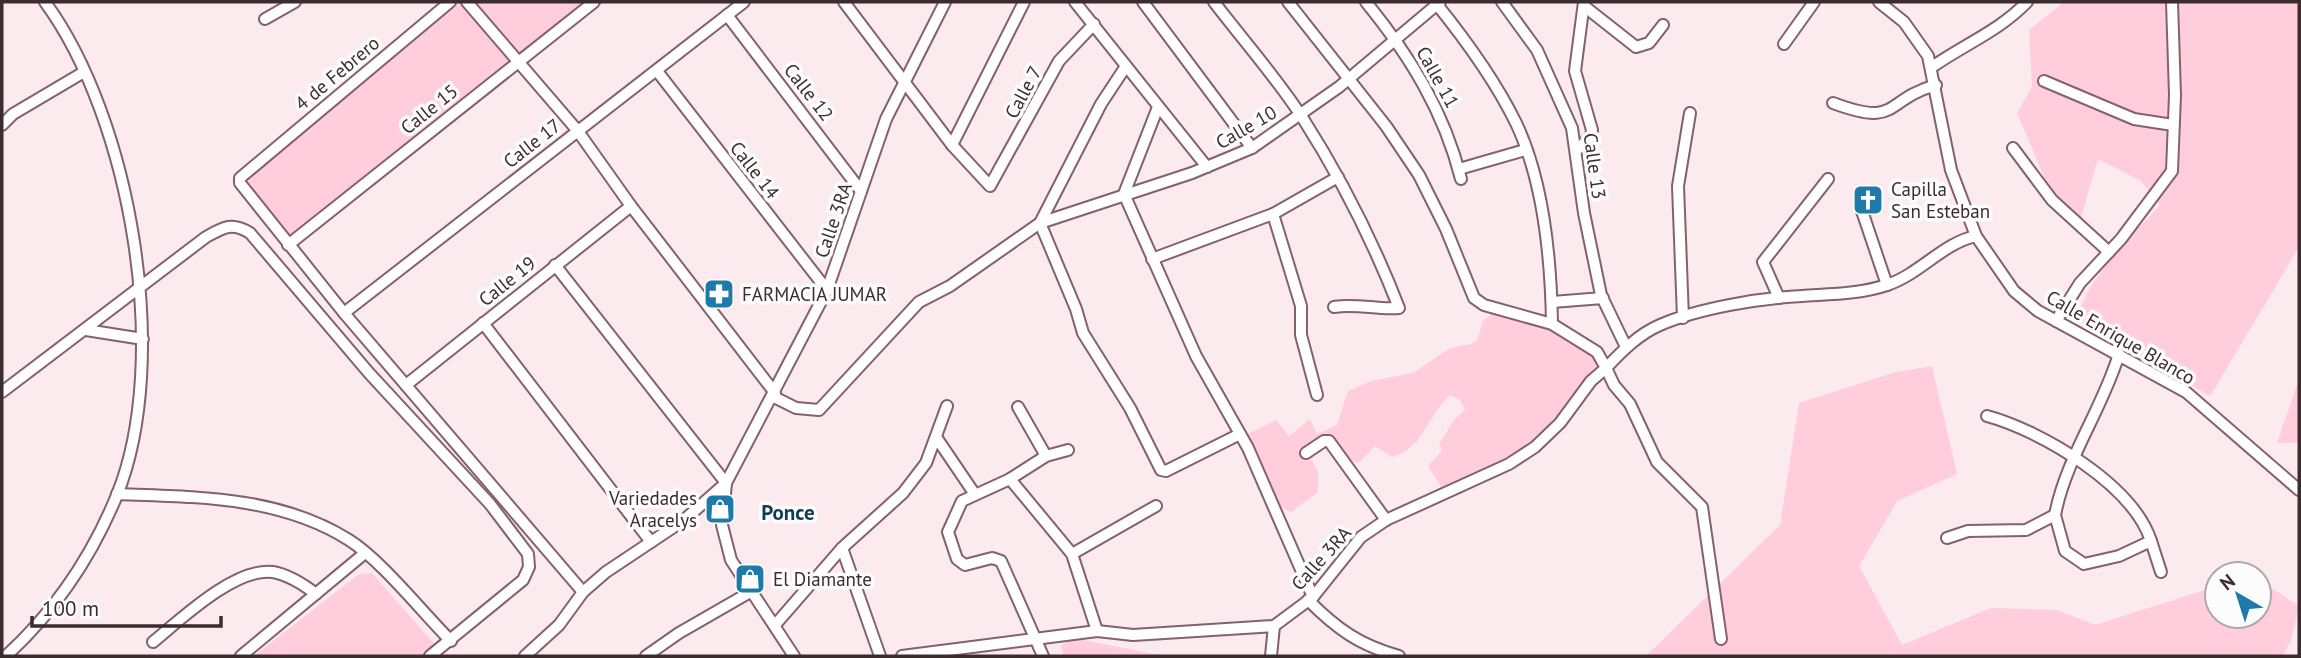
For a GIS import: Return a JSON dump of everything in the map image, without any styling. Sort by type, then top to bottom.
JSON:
[{"type":"street","points":[[6,656],[51,611],[94,542],[117,494],[135,428],[143,339],[125,193],[114,147],[60,23],[45,2]]},
{"type":"street","points":[[265,19],[295,2]]},
{"type":"street","name":"4 de Febrero","points":[[288,245],[242,188],[240,178],[450,2]]},
{"type":"street","points":[[467,2],[577,130],[774,395],[796,408],[820,410],[919,302],[950,286],[1041,223],[1101,104],[1126,66]]},
{"type":"street","name":"Calle 15","points":[[288,245],[594,2]]},
{"type":"street","name":"Calle 17","points":[[344,313],[744,2]]},
{"type":"street","points":[[844,2],[952,145],[1024,2]]},
{"type":"street","name":"Calle 3RA","points":[[726,483],[827,290],[903,80],[916,64],[945,2]]},
{"type":"street","points":[[1075,2],[1206,167]]},
{"type":"street","points":[[1143,2],[1252,148]]},
{"type":"street","points":[[1214,2],[1300,115],[1338,177],[1380,259],[1399,309],[1379,311],[1348,304],[1334,307]]},
{"type":"street","points":[[1288,2],[1347,80],[1386,125],[1419,175],[1446,229],[1474,298],[1485,305],[1552,324],[1597,352],[1614,385],[1630,404],[1657,462],[1702,507],[1721,639]]},
{"type":"street","name":"Calle 11","points":[[1366,2],[1396,38],[1431,96],[1460,174],[1525,150]]},
{"type":"street","name":"Calle 13","points":[[1502,2],[1545,65],[1562,100],[1578,149],[1584,213],[1603,298],[1626,347]]},
{"type":"street","points":[[1784,44],[1814,2]]},
{"type":"street","name":"Calle Enrique Blanco","points":[[1880,2],[1904,22],[1928,55],[1951,170],[1976,236],[2014,291],[2038,312],[2186,393],[2299,490]]},
{"type":"street","points":[[1932,67],[1952,52],[1968,47],[1998,29],[2027,2]]},
{"type":"street","points":[[2056,321],[2080,284],[2152,200],[2172,171],[2172,2]]},
{"type":"street","points":[[1437,3],[1498,92],[1517,125],[1543,225],[1552,324]]},
{"type":"street","name":"Calle 10","points":[[1041,223],[1100,205],[1252,148],[1347,80],[1437,3]]},
{"type":"street","points":[[1578,149],[1591,136],[1592,130],[1575,71],[1584,4]]},
{"type":"street","points":[[1584,4],[1636,47],[1649,43],[1663,24]]},
{"type":"street","name":"Calle 12","points":[[727,15],[861,191]]},
{"type":"street","name":"Calle 7","points":[[952,145],[988,185],[993,185],[1059,61],[1094,24]]},
{"type":"street","name":"Calle 14","points":[[657,71],[827,290]]},
{"type":"street","points":[[2,125],[13,114],[83,72]]},
{"type":"street","points":[[2044,81],[2134,120],[2173,125]]},
{"type":"street","points":[[1833,103],[1858,112],[1886,113],[1921,89],[1936,85]]},
{"type":"street","points":[[1158,107],[1124,194],[1152,258],[1196,356],[1240,434],[1282,523],[1310,598],[1332,625],[1366,646],[1399,656]]},
{"type":"street","points":[[1683,318],[1678,186],[1690,113]]},
{"type":"street","points":[[2013,148],[2052,200],[2109,252]]},
{"type":"street","points":[[1152,258],[1273,214],[1338,177]]},
{"type":"street","points":[[1779,298],[1763,262],[1828,179]]},
{"type":"street","name":"Calle 19","points":[[405,384],[631,206]]},
{"type":"street","points":[[1862,212],[1887,285]]},
{"type":"street","points":[[1273,214],[1301,306],[1301,335],[1318,395]]},
{"type":"street","points":[[1041,223],[1083,333],[1130,408],[1161,470],[1166,471],[1240,434]]},
{"type":"street","points":[[2,392],[225,226],[237,225],[250,233],[369,373],[490,504],[528,554],[529,567],[523,580],[430,656]]},
{"type":"street","name":"Calle 3RA","points":[[1274,626],[1310,598],[1362,537],[1387,520],[1509,464],[1535,447],[1560,423],[1591,381],[1626,347],[1660,325],[1779,298],[1831,295],[1887,285],[1916,271],[1955,242],[1976,236]]},
{"type":"street","points":[[288,245],[583,592]]},
{"type":"street","points":[[555,265],[726,483],[722,525],[731,560],[775,625],[791,654]]},
{"type":"street","points":[[1552,302],[1603,298]]},
{"type":"street","points":[[483,323],[651,542]]},
{"type":"street","points":[[86,330],[143,339]]},
{"type":"street","points":[[2119,354],[2063,478],[2055,515],[2065,551],[2084,564],[2119,556],[2151,541]]},
{"type":"street","points":[[775,625],[842,548],[902,493],[926,463],[947,406]]},
{"type":"street","points":[[1018,407],[1046,456]]},
{"type":"street","points":[[1987,416],[2074,457],[2098,474],[2135,509],[2151,541],[2161,572]]},
{"type":"street","points":[[936,437],[974,493]]},
{"type":"street","points":[[1306,453],[1324,441],[1329,442],[1387,520]]},
{"type":"street","points":[[1043,656],[1002,561],[992,558],[965,565],[957,559],[948,532],[962,501],[974,493],[1010,479],[1046,456],[1068,450]]},
{"type":"street","points":[[1010,479],[1072,554],[1097,631]]},
{"type":"street","points":[[525,656],[559,625],[583,592],[606,572],[651,542],[726,483]]},
{"type":"street","points":[[117,494],[241,500],[302,517],[350,540],[451,641]]},
{"type":"street","points":[[1072,554],[1156,506]]},
{"type":"street","points":[[1947,538],[1968,531],[2026,530],[2055,515]]},
{"type":"street","points":[[842,548],[880,656]]},
{"type":"street","points":[[241,656],[365,553]]},
{"type":"street","points":[[153,642],[224,588],[255,573],[273,572],[316,594]]},
{"type":"street","points":[[646,656],[679,633],[752,591]]},
{"type":"street","points":[[902,656],[1097,631],[1133,635],[1274,626],[1271,656]]},
{"type":"street","points":[[972,645],[977,656]]},
{"type":"shaded area","points":[[457,2],[467,2],[518,60],[291,242],[250,198],[247,172]]},
{"type":"shaded area","points":[[474,2],[594,2],[524,57]]},
{"type":"shaded area","points":[[2064,2],[2299,2],[2299,247],[2210,396],[2079,322],[2087,293],[2097,277],[2123,244],[2160,205],[2141,181],[2098,159],[2078,228],[2055,203],[2017,113],[2032,87],[2029,30]]},
{"type":"shaded area","points":[[1493,313],[1520,315],[1580,341],[1600,363],[1535,445],[1469,475],[1445,493],[1428,466],[1442,451],[1439,444],[1454,420],[1465,410],[1460,400],[1450,395],[1419,438],[1403,453],[1392,457],[1375,446],[1360,462],[1347,462],[1328,444],[1311,459],[1318,472],[1318,492],[1291,512],[1280,506],[1245,435],[1276,420],[1289,436],[1310,419],[1317,434],[1337,425],[1348,391],[1371,381],[1413,373],[1450,348],[1471,344],[1477,340],[1483,321]]},
{"type":"shaded area","points":[[1932,366],[1957,474],[1897,501],[1859,566],[1902,645],[1991,608],[2057,610],[2095,625],[2203,590],[2203,630],[2273,630],[2273,589],[2299,606],[2291,640],[2283,656],[1646,656],[1780,525],[1799,403],[1896,372]]},
{"type":"shaded area","points":[[2299,379],[2299,443],[2277,443]]},
{"type":"shaded area","points":[[372,573],[437,647],[425,656],[254,656],[359,574]]},
{"type":"shaded area","points":[[1070,640],[1084,640],[1163,656],[1063,656],[1061,646]]},
{"type":"place","name":"Capilla San Esteban","points":[[1868,200]]},
{"type":"place","name":"FARMACIA JUMAR","points":[[719,294]]},
{"type":"place","name":"Variedades Aracelys","points":[[720,509]]},
{"type":"place","name":"El Diamante","points":[[750,579]]},
{"type":"district","name":"Ponce","points":[[788,513]]}]
